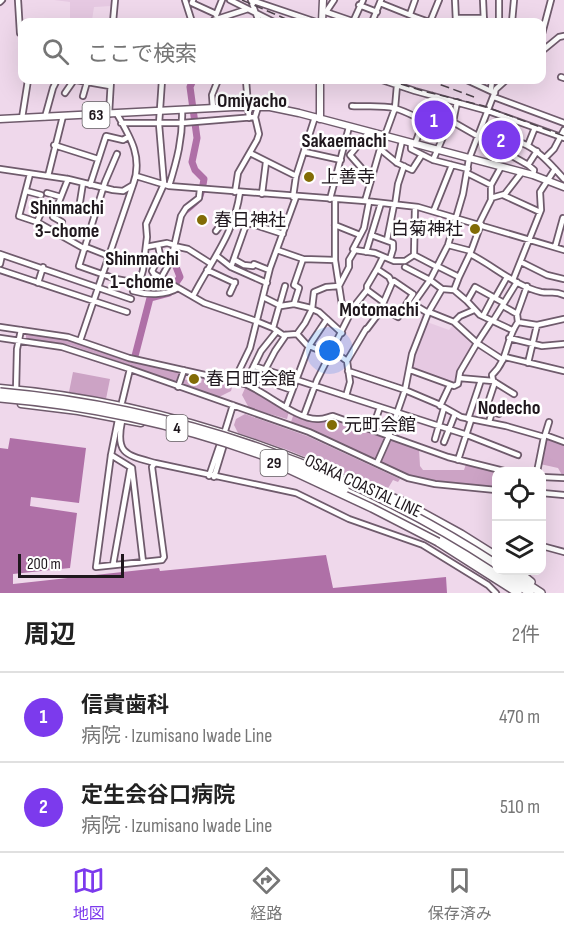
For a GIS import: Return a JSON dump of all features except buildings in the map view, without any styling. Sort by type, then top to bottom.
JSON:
[{"type":"highway","name":"4","points":[[0,390],[82,402],[157,417],[237,439],[323,471],[417,517],[492,558]]},
{"type":"highway","name":"4","points":[[0,400],[81,408],[145,421],[235,445],[318,476],[398,515],[443,538],[530,593]]},
{"type":"highway","points":[[235,445],[352,498],[420,532],[518,593]]},
{"type":"highway","points":[[514,575],[541,593]]},
{"type":"highway","points":[[521,575],[534,585]]},
{"type":"main road","points":[[323,0],[323,18]]},
{"type":"main road","points":[[317,118],[320,84]]},
{"type":"main road","name":"63","points":[[0,119],[247,107],[274,108],[563,183]]},
{"type":"main road","name":"OSAKA COASTAL LINE","points":[[0,390],[16,389],[115,404],[225,432],[296,457],[370,490],[440,526],[492,558]]},
{"type":"main road","name":"OSAKA COASTAL LINE","points":[[0,400],[78,411],[144,424],[222,445],[299,472],[374,505],[439,540],[523,593]]},
{"type":"main road","points":[[534,585],[547,593]]},
{"type":"street","points":[[18,0],[19,18]]},
{"type":"street","points":[[113,18],[115,0]]},
{"type":"street","points":[[215,18],[222,0]]},
{"type":"street","points":[[230,0],[266,18]]},
{"type":"street","points":[[251,0],[258,18]]},
{"type":"street","points":[[251,0],[304,18]]},
{"type":"street","points":[[334,0],[324,11],[343,18]]},
{"type":"street","points":[[374,18],[380,1],[412,18],[416,0]]},
{"type":"street","points":[[432,18],[439,0]]},
{"type":"street","points":[[455,0],[456,18]]},
{"type":"street","points":[[483,0],[484,18]]},
{"type":"street","points":[[499,0],[499,18]]},
{"type":"street","points":[[512,18],[514,0]]},
{"type":"street","points":[[546,18],[550,0]]},
{"type":"street","points":[[191,18],[185,2],[193,2],[216,14]]},
{"type":"street","points":[[355,18],[361,2],[377,12]]},
{"type":"street","points":[[222,18],[248,9]]},
{"type":"street","points":[[546,48],[559,37],[564,37]]},
{"type":"street","points":[[22,118],[27,84]]},
{"type":"street","points":[[45,117],[55,84]]},
{"type":"street","points":[[65,93],[72,84]]},
{"type":"street","points":[[83,96],[86,84]]},
{"type":"street","points":[[80,341],[136,176],[138,163],[121,123],[113,114],[110,86],[98,84]]},
{"type":"street","points":[[162,84],[159,124],[166,185]]},
{"type":"street","points":[[213,109],[212,95],[216,84]]},
{"type":"street","points":[[193,296],[210,263],[224,246],[235,219],[238,173],[259,134],[247,107],[246,84]]},
{"type":"street","points":[[394,84],[488,111],[562,138]]},
{"type":"street","points":[[482,84],[493,93],[564,123]]},
{"type":"street","points":[[492,84],[493,93]]},
{"type":"street","points":[[380,308],[398,317],[430,280],[448,245],[468,171],[469,159],[493,93],[501,84]]},
{"type":"street","points":[[339,286],[364,228],[373,174],[395,108],[397,85]]},
{"type":"street","points":[[433,96],[424,123],[411,149],[421,156],[468,171],[491,185]]},
{"type":"street","points":[[433,160],[447,128],[453,122],[456,102]]},
{"type":"street","points":[[352,106],[395,108],[424,123],[447,128]]},
{"type":"street","points":[[252,118],[258,107]]},
{"type":"street","points":[[117,154],[79,266],[137,284],[143,270],[147,237],[146,224],[178,158],[182,135],[182,110]]},
{"type":"street","points":[[48,176],[63,116]]},
{"type":"street","points":[[121,123],[159,124],[252,118]]},
{"type":"street","points":[[234,381],[250,348],[269,270],[284,234],[294,197],[296,176],[317,118]]},
{"type":"street","points":[[453,122],[478,134],[528,165],[534,170],[533,175]]},
{"type":"street","points":[[348,314],[342,305],[335,260],[333,199],[349,127]]},
{"type":"street","points":[[528,145],[534,130]]},
{"type":"street","points":[[545,158],[562,138],[564,130]]},
{"type":"street","points":[[369,132],[350,155],[366,171],[373,174]]},
{"type":"street","points":[[478,134],[516,140],[528,145],[545,158],[563,183]]},
{"type":"street","points":[[90,185],[106,136],[123,140],[128,137]]},
{"type":"street","points":[[396,163],[402,141]]},
{"type":"street","points":[[54,145],[98,159]]},
{"type":"street","points":[[380,149],[396,163],[412,170],[421,156]]},
{"type":"street","points":[[305,152],[341,160]]},
{"type":"street","points":[[528,165],[537,152]]},
{"type":"street","points":[[250,153],[296,176]]},
{"type":"street","points":[[262,194],[266,162]]},
{"type":"street","points":[[434,210],[452,165]]},
{"type":"street","points":[[387,240],[398,184],[404,166]]},
{"type":"street","points":[[454,290],[491,198],[491,185],[501,167]]},
{"type":"street","points":[[0,169],[68,179],[123,191],[133,185]]},
{"type":"street","points":[[410,370],[450,385],[458,384],[460,372],[515,281],[540,212],[542,201],[540,192],[546,179],[555,169]]},
{"type":"street","points":[[491,198],[503,195],[522,172]]},
{"type":"street","points":[[30,174],[19,216],[37,222],[86,248],[109,256]]},
{"type":"street","points":[[136,176],[166,185],[201,189],[415,207],[434,210],[563,250],[564,241]]},
{"type":"street","points":[[62,222],[53,217],[68,179]]},
{"type":"street","points":[[80,202],[83,183]]},
{"type":"street","points":[[161,278],[171,260],[181,216],[186,208],[200,198],[201,189]]},
{"type":"street","points":[[26,191],[61,197]]},
{"type":"street","points":[[503,195],[540,212]]},
{"type":"street","points":[[366,252],[381,203]]},
{"type":"street","points":[[37,222],[44,206]]},
{"type":"street","points":[[414,255],[415,207]]},
{"type":"street","points":[[555,247],[563,218]]},
{"type":"street","points":[[216,231],[225,219],[235,219],[284,234]]},
{"type":"street","points":[[231,267],[247,222]]},
{"type":"street","points":[[335,225],[360,235]]},
{"type":"street","points":[[371,235],[387,240],[393,246],[390,259]]},
{"type":"street","points":[[146,247],[167,243],[188,249],[210,263]]},
{"type":"street","points":[[158,245],[160,255],[152,271],[174,288],[204,303],[256,321],[286,335],[297,334],[305,323],[311,309],[314,292],[326,287],[339,286]]},
{"type":"street","points":[[448,245],[471,252],[515,281],[543,293],[555,291],[564,296]]},
{"type":"street","points":[[277,250],[303,260],[335,260]]},
{"type":"street","points":[[355,250],[405,261],[414,255]]},
{"type":"street","points":[[0,264],[1,254],[130,299]]},
{"type":"street","points":[[414,255],[459,277]]},
{"type":"street","points":[[217,256],[240,273],[267,284]]},
{"type":"street","points":[[304,415],[314,387],[342,333],[348,314],[367,290],[383,257]]},
{"type":"street","points":[[235,260],[244,265],[254,264],[269,270]]},
{"type":"street","points":[[294,304],[299,288],[294,285],[303,260]]},
{"type":"street","points":[[521,262],[547,275],[564,279]]},
{"type":"street","points":[[38,283],[43,267]]},
{"type":"street","points":[[405,267],[430,280],[442,290],[454,290],[474,310],[512,330]]},
{"type":"street","points":[[377,269],[389,277],[392,283]]},
{"type":"street","points":[[0,270],[127,312]]},
{"type":"street","points":[[207,270],[235,282],[230,293]]},
{"type":"street","points":[[483,316],[507,277]]},
{"type":"street","points":[[392,283],[394,281],[415,296]]},
{"type":"street","points":[[346,396],[350,382],[347,362],[375,320],[392,283]]},
{"type":"street","points":[[245,384],[261,351],[275,330],[285,286]]},
{"type":"street","points":[[486,409],[494,382],[492,375],[504,359],[509,338],[518,321],[517,314],[527,286]]},
{"type":"street","points":[[467,302],[475,287],[494,297],[517,314]]},
{"type":"street","points":[[133,291],[148,295],[174,288]]},
{"type":"street","points":[[367,290],[382,301]]},
{"type":"street","points":[[377,463],[405,390],[412,354],[429,312],[442,290]]},
{"type":"street","points":[[415,296],[413,304],[454,322],[477,343],[504,359],[564,371]]},
{"type":"street","points":[[263,297],[281,306],[294,304],[319,312],[342,333]]},
{"type":"street","points":[[454,322],[460,316],[474,310]]},
{"type":"street","points":[[518,321],[537,326],[564,319]]},
{"type":"street","points":[[286,407],[309,346],[327,320]]},
{"type":"street","points":[[528,363],[537,326]]},
{"type":"street","points":[[0,327],[68,337],[129,358],[245,384],[257,388],[293,411],[317,420],[333,416],[458,460],[492,467]]},
{"type":"street","points":[[15,403],[21,330]]},
{"type":"street","points":[[297,334],[309,346],[332,353],[347,362]]},
{"type":"street","points":[[257,388],[274,351],[286,335]]},
{"type":"street","points":[[0,338],[62,347],[130,369],[288,424],[408,478],[492,490]]},
{"type":"street","points":[[509,338],[542,346],[564,344]]},
{"type":"street","points":[[254,366],[467,435],[518,455]]},
{"type":"street","points":[[124,403],[130,369]]},
{"type":"street","points":[[178,387],[184,370]]},
{"type":"street","points":[[348,371],[405,390],[470,420],[564,442]]},
{"type":"street","points":[[459,378],[494,382],[514,394]]},
{"type":"street","points":[[260,379],[292,390]]},
{"type":"street","points":[[458,460],[481,380]]},
{"type":"street","points":[[435,439],[442,407],[450,385]]},
{"type":"street","points":[[212,476],[233,405]]},
{"type":"street","points":[[372,430],[380,406]]},
{"type":"street","points":[[489,423],[492,412],[499,414],[501,408]]},
{"type":"street","points":[[288,424],[293,411]]},
{"type":"street","points":[[444,442],[455,414]]},
{"type":"street","points":[[154,463],[152,467],[164,557],[162,560],[96,567],[111,455],[120,421],[119,439],[122,449],[131,457],[296,493],[349,519],[423,545],[488,585],[496,593]]},
{"type":"street","points":[[538,467],[549,422]]},
{"type":"street","points":[[111,455],[132,468]]},
{"type":"street","points":[[132,468],[143,562]]},
{"type":"street","points":[[113,565],[132,468]]},
{"type":"street","points":[[546,477],[564,478]]},
{"type":"street","points":[[546,494],[564,495]]},
{"type":"street","points":[[546,547],[564,552]]},
{"type":"shaded area","points":[[54,0],[113,0],[112,6],[94,7],[92,18],[70,18],[70,2]]},
{"type":"shaded area","points":[[427,322],[449,330],[454,324],[474,343],[457,372],[454,384],[412,368],[413,355]]},
{"type":"shaded area","points":[[26,332],[68,339],[181,373],[176,383],[70,345],[26,338]]},
{"type":"shaded area","points":[[73,372],[110,379],[106,399],[69,392]]},
{"type":"shaded area","points":[[203,376],[233,384],[231,391],[219,397],[181,383],[183,379],[201,383]]},
{"type":"shaded area","points":[[246,386],[289,411],[287,419],[249,408],[242,395]]},
{"type":"shaded area","points":[[294,413],[315,422],[334,418],[386,438],[376,460],[291,422]]},
{"type":"shaded area","points":[[245,414],[307,436],[400,479],[398,482],[393,480],[387,490],[288,450],[238,433],[234,425],[236,419]]},
{"type":"shaded area","points":[[10,438],[86,448],[79,503],[31,497],[30,506],[77,513],[70,568],[13,574],[13,584],[159,568],[160,571],[326,555],[333,588],[446,577],[447,593],[0,593],[0,448],[8,449]]},
{"type":"shaded area","points":[[392,439],[419,449],[420,466],[423,470],[464,470],[466,464],[492,469],[492,488],[421,480],[381,462]]},
{"type":"shaded area","points":[[546,439],[564,443],[564,475],[558,468],[540,464]]},
{"type":"waterway","points":[[186,210],[199,198],[204,179],[195,170],[192,162],[197,138],[191,84]]},
{"type":"waterway","points":[[135,356],[150,298],[169,293],[180,277],[173,259],[175,252]]},
{"type":"railway","points":[[242,0],[284,18]]},
{"type":"railway","points":[[401,84],[484,106],[564,136]]},
{"type":"railway","points":[[439,84],[474,97]]},
{"type":"place","name":"信貴歯科","points":[[434,120]]},
{"type":"place","name":"定生会谷口病院","points":[[501,140]]},
{"type":"place","name":"上善寺","points":[[309,177]]},
{"type":"place","name":"春日神社","points":[[202,220]]},
{"type":"place","name":"白菊神社","points":[[475,229]]},
{"type":"place","name":"春日町会館","points":[[194,379]]},
{"type":"place","name":"元町会館","points":[[332,425]]},
{"type":"district","name":"Omiyacho","points":[[252,101]]},
{"type":"district","name":"Sakaemachi","points":[[344,141]]},
{"type":"district","name":"Shinmachi 3-chome","points":[[67,220]]},
{"type":"district","name":"Shinmachi 1-chome","points":[[142,270]]},
{"type":"district","name":"Motomachi","points":[[379,310]]},
{"type":"district","name":"Nodecho","points":[[509,408]]}]
